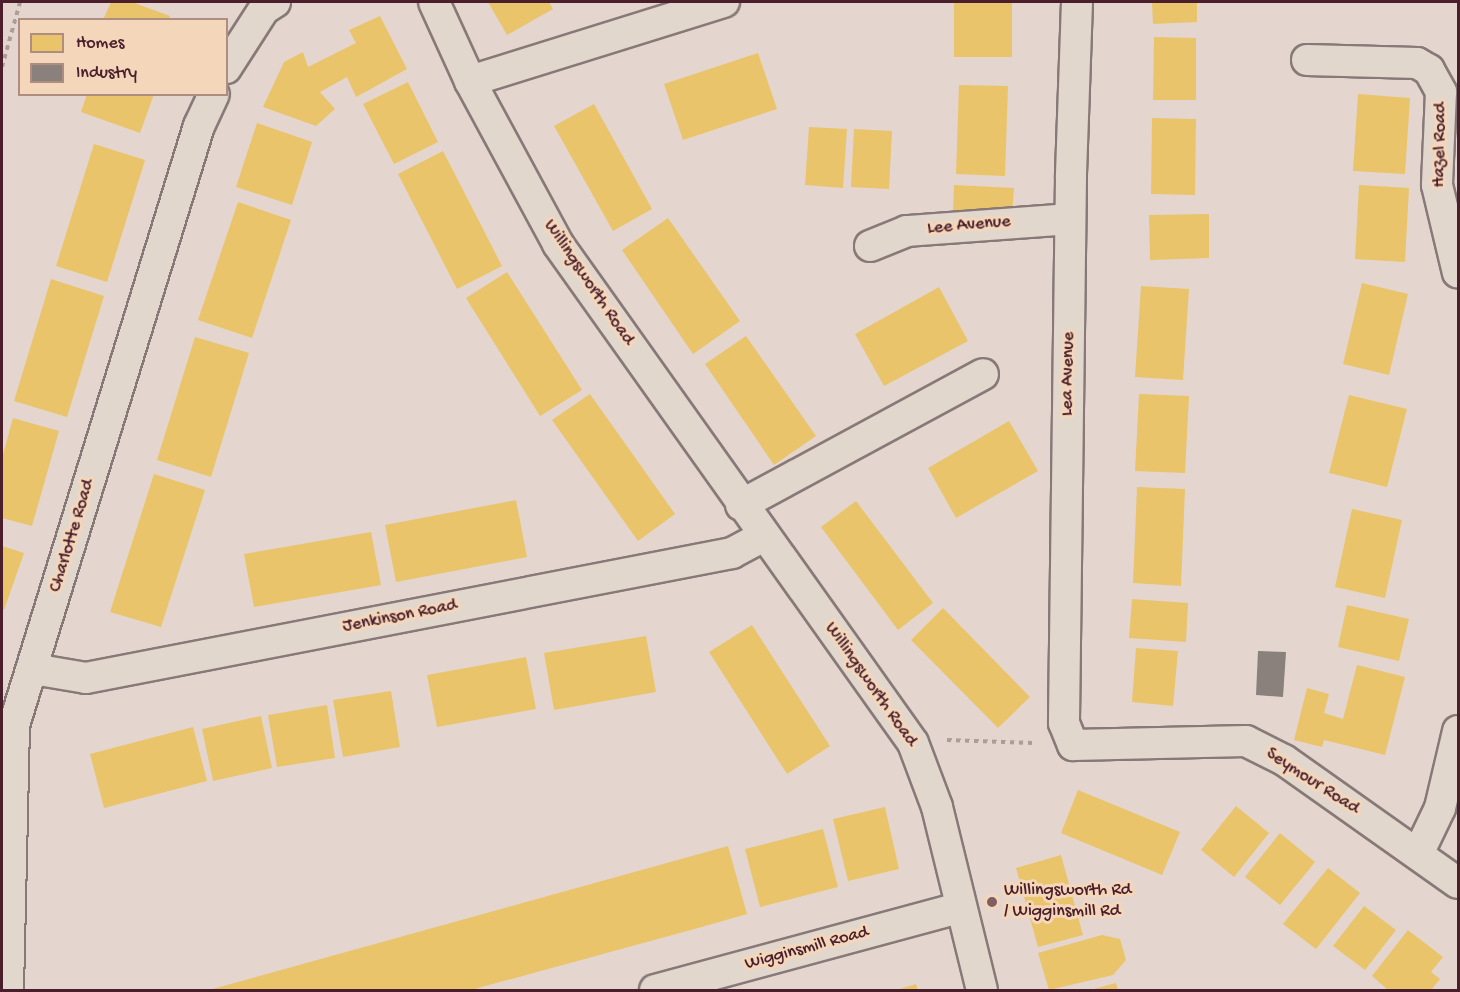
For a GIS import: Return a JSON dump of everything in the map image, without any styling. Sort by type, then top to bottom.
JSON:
[{"type":"street","points":[[228,65],[264,9],[275,2]]},
{"type":"street","name":"Willingsworth Road","points":[[434,2],[470,81],[558,244],[741,505],[914,743],[937,807],[959,908],[982,990]]},
{"type":"street","points":[[470,81],[724,2]]},
{"type":"street","name":"Lea Avenue","points":[[1073,745],[1064,723],[1070,219],[1077,2]]},
{"type":"street","name":"Hazel Road","points":[[1307,60],[1417,63],[1429,70],[1441,92],[1437,185],[1458,273]]},
{"type":"street","name":"Charlotte Road","points":[[8,990],[14,725],[198,126],[213,96]]},
{"type":"street","name":"Lee Avenue","points":[[870,246],[907,231],[1070,219]]},
{"type":"street","points":[[741,505],[983,374]]},
{"type":"street","name":"Jenkinson Road","points":[[33,669],[86,678],[732,553],[764,536]]},
{"type":"street","points":[[1418,854],[1440,808],[1458,731]]},
{"type":"street","name":"Seymour Road","points":[[1073,745],[1246,741],[1284,760],[1458,883]]},
{"type":"street","name":"Wigginsmill Road","points":[[655,990],[959,908]]},
{"type":"path","points":[[2,67],[20,2]]},
{"type":"path","points":[[914,743],[963,739],[1073,745]]},
{"type":"building: Homes","points":[[111,2],[132,2],[170,16],[169,18],[104,18]]},
{"type":"building: Homes","points":[[488,2],[549,2],[553,9],[507,35]]},
{"type":"building: Homes","points":[[954,2],[1012,2],[1012,57],[954,57]]},
{"type":"building: Homes","points":[[1152,2],[1197,2],[1197,22],[1153,24]]},
{"type":"building: Homes","points":[[380,16],[407,69],[356,97],[347,77],[320,92],[335,109],[316,126],[263,107],[284,62],[303,52],[308,67],[356,43],[349,30]]},
{"type":"building: Homes","points":[[1154,37],[1196,38],[1196,100],[1153,100]]},
{"type":"building: Homes","points":[[758,53],[777,109],[683,140],[664,84]]},
{"type":"building: Homes","points":[[408,82],[438,142],[394,164],[363,104]]},
{"type":"building: Homes","points":[[959,85],[1008,86],[1005,176],[956,174]]},
{"type":"building: Homes","points":[[1358,94],[1410,98],[1405,174],[1353,171]]},
{"type":"building: Homes","points":[[86,96],[153,96],[140,133],[81,112]]},
{"type":"building: Homes","points":[[594,104],[652,209],[613,231],[554,126]]},
{"type":"building: Homes","points":[[1152,118],[1196,119],[1195,195],[1151,194]]},
{"type":"building: Homes","points":[[257,123],[312,142],[292,205],[236,187]]},
{"type":"building: Homes","points":[[809,127],[847,129],[843,188],[805,185]]},
{"type":"building: Homes","points":[[854,129],[892,131],[889,189],[851,187]]},
{"type":"building: Homes","points":[[94,144],[145,160],[107,282],[56,266]]},
{"type":"building: Homes","points":[[443,151],[502,266],[457,289],[398,174]]},
{"type":"building: Homes","points":[[954,185],[1014,188],[1012,217],[953,213]]},
{"type":"building: Homes","points":[[1359,185],[1409,188],[1405,262],[1355,259]]},
{"type":"building: Homes","points":[[238,202],[291,220],[252,338],[198,320]]},
{"type":"building: Homes","points":[[1209,214],[1209,258],[1150,260],[1149,215]]},
{"type":"building: Homes","points":[[668,218],[740,321],[693,354],[622,250]]},
{"type":"building: Homes","points":[[507,272],[582,390],[540,416],[466,298]]},
{"type":"building: Homes","points":[[51,279],[104,296],[67,417],[14,401]]},
{"type":"building: Homes","points":[[1362,283],[1408,294],[1389,375],[1343,364]]},
{"type":"building: Homes","points":[[1141,286],[1189,289],[1183,380],[1135,377]]},
{"type":"building: Homes","points":[[939,287],[968,341],[884,386],[855,334]]},
{"type":"building: Homes","points":[[746,336],[816,436],[774,465],[705,364]]},
{"type":"building: Homes","points":[[195,337],[249,353],[211,477],[157,460]]},
{"type":"building: Homes","points":[[590,394],[675,514],[638,541],[552,420]]},
{"type":"building: Homes","points":[[1139,394],[1189,396],[1185,473],[1135,471]]},
{"type":"building: Homes","points":[[1349,395],[1407,409],[1387,487],[1329,473]]},
{"type":"building: Homes","points":[[13,418],[59,431],[32,526],[2,518],[2,458]]},
{"type":"building: Homes","points":[[1009,421],[1038,471],[956,518],[928,468]]},
{"type":"building: Homes","points":[[154,474],[205,490],[161,627],[110,612]]},
{"type":"building: Homes","points":[[1137,487],[1185,489],[1181,586],[1133,583]]},
{"type":"building: Homes","points":[[516,500],[527,557],[396,582],[385,525]]},
{"type":"building: Homes","points":[[856,501],[933,603],[898,630],[821,527]]},
{"type":"building: Homes","points":[[1352,509],[1402,520],[1385,598],[1335,587]]},
{"type":"building: Homes","points":[[371,532],[381,585],[254,607],[244,554]]},
{"type":"building: Homes","points":[[2,546],[24,553],[4,610],[2,609]]},
{"type":"building: Homes","points":[[1132,599],[1188,603],[1186,642],[1129,638]]},
{"type":"building: Homes","points":[[1347,605],[1409,619],[1399,661],[1338,647]]},
{"type":"building: Homes","points":[[943,608],[1030,697],[998,728],[911,640]]},
{"type":"building: Homes","points":[[752,625],[830,746],[787,774],[709,652]]},
{"type":"building: Homes","points":[[646,636],[656,692],[554,710],[544,653]]},
{"type":"building: Homes","points":[[1136,648],[1178,651],[1173,706],[1132,702]]},
{"type":"building: Homes","points":[[526,657],[536,709],[437,727],[427,675]]},
{"type":"building: Homes","points":[[1357,665],[1405,677],[1385,755],[1324,740],[1322,747],[1294,740],[1307,688],[1329,694],[1324,713],[1343,719]]},
{"type":"building: Homes","points":[[391,691],[400,747],[343,757],[333,700]]},
{"type":"building: Homes","points":[[327,705],[335,758],[277,767],[268,715]]},
{"type":"building: Homes","points":[[261,716],[272,768],[213,781],[202,729]]},
{"type":"building: Homes","points":[[193,727],[207,781],[104,808],[90,754]]},
{"type":"building: Homes","points":[[1078,790],[1180,832],[1162,875],[1061,833]]},
{"type":"building: Homes","points":[[1236,806],[1269,833],[1234,877],[1201,850]]},
{"type":"building: Homes","points":[[885,807],[899,869],[848,881],[833,819]]},
{"type":"building: Homes","points":[[823,829],[838,887],[760,907],[745,849]]},
{"type":"building: Homes","points":[[1280,833],[1315,862],[1280,905],[1245,877]]},
{"type":"building: Homes","points":[[728,846],[747,914],[698,928],[471,990],[209,990]]},
{"type":"building: Homes","points":[[1061,855],[1083,935],[1038,947],[1016,868]]},
{"type":"building: Homes","points":[[1328,868],[1360,893],[1316,949],[1283,924]]},
{"type":"building: Homes","points":[[1364,906],[1396,930],[1365,970],[1333,946]]},
{"type":"building: Homes","points":[[1408,930],[1443,957],[1431,972],[1440,979],[1431,990],[1388,990],[1372,976]]},
{"type":"building: Homes","points":[[1102,935],[1120,939],[1126,960],[1113,975],[1049,990],[1038,953]]},
{"type":"building: Homes","points":[[1116,983],[1118,990],[1090,990]]},
{"type":"building: Homes","points":[[916,984],[918,990],[897,990]]},
{"type":"building: Industry","points":[[1258,651],[1286,652],[1283,697],[1256,695]]},
{"type":"place","name":"Willingsworth Rd / Wigginsmill Rd","points":[[992,902]]}]
